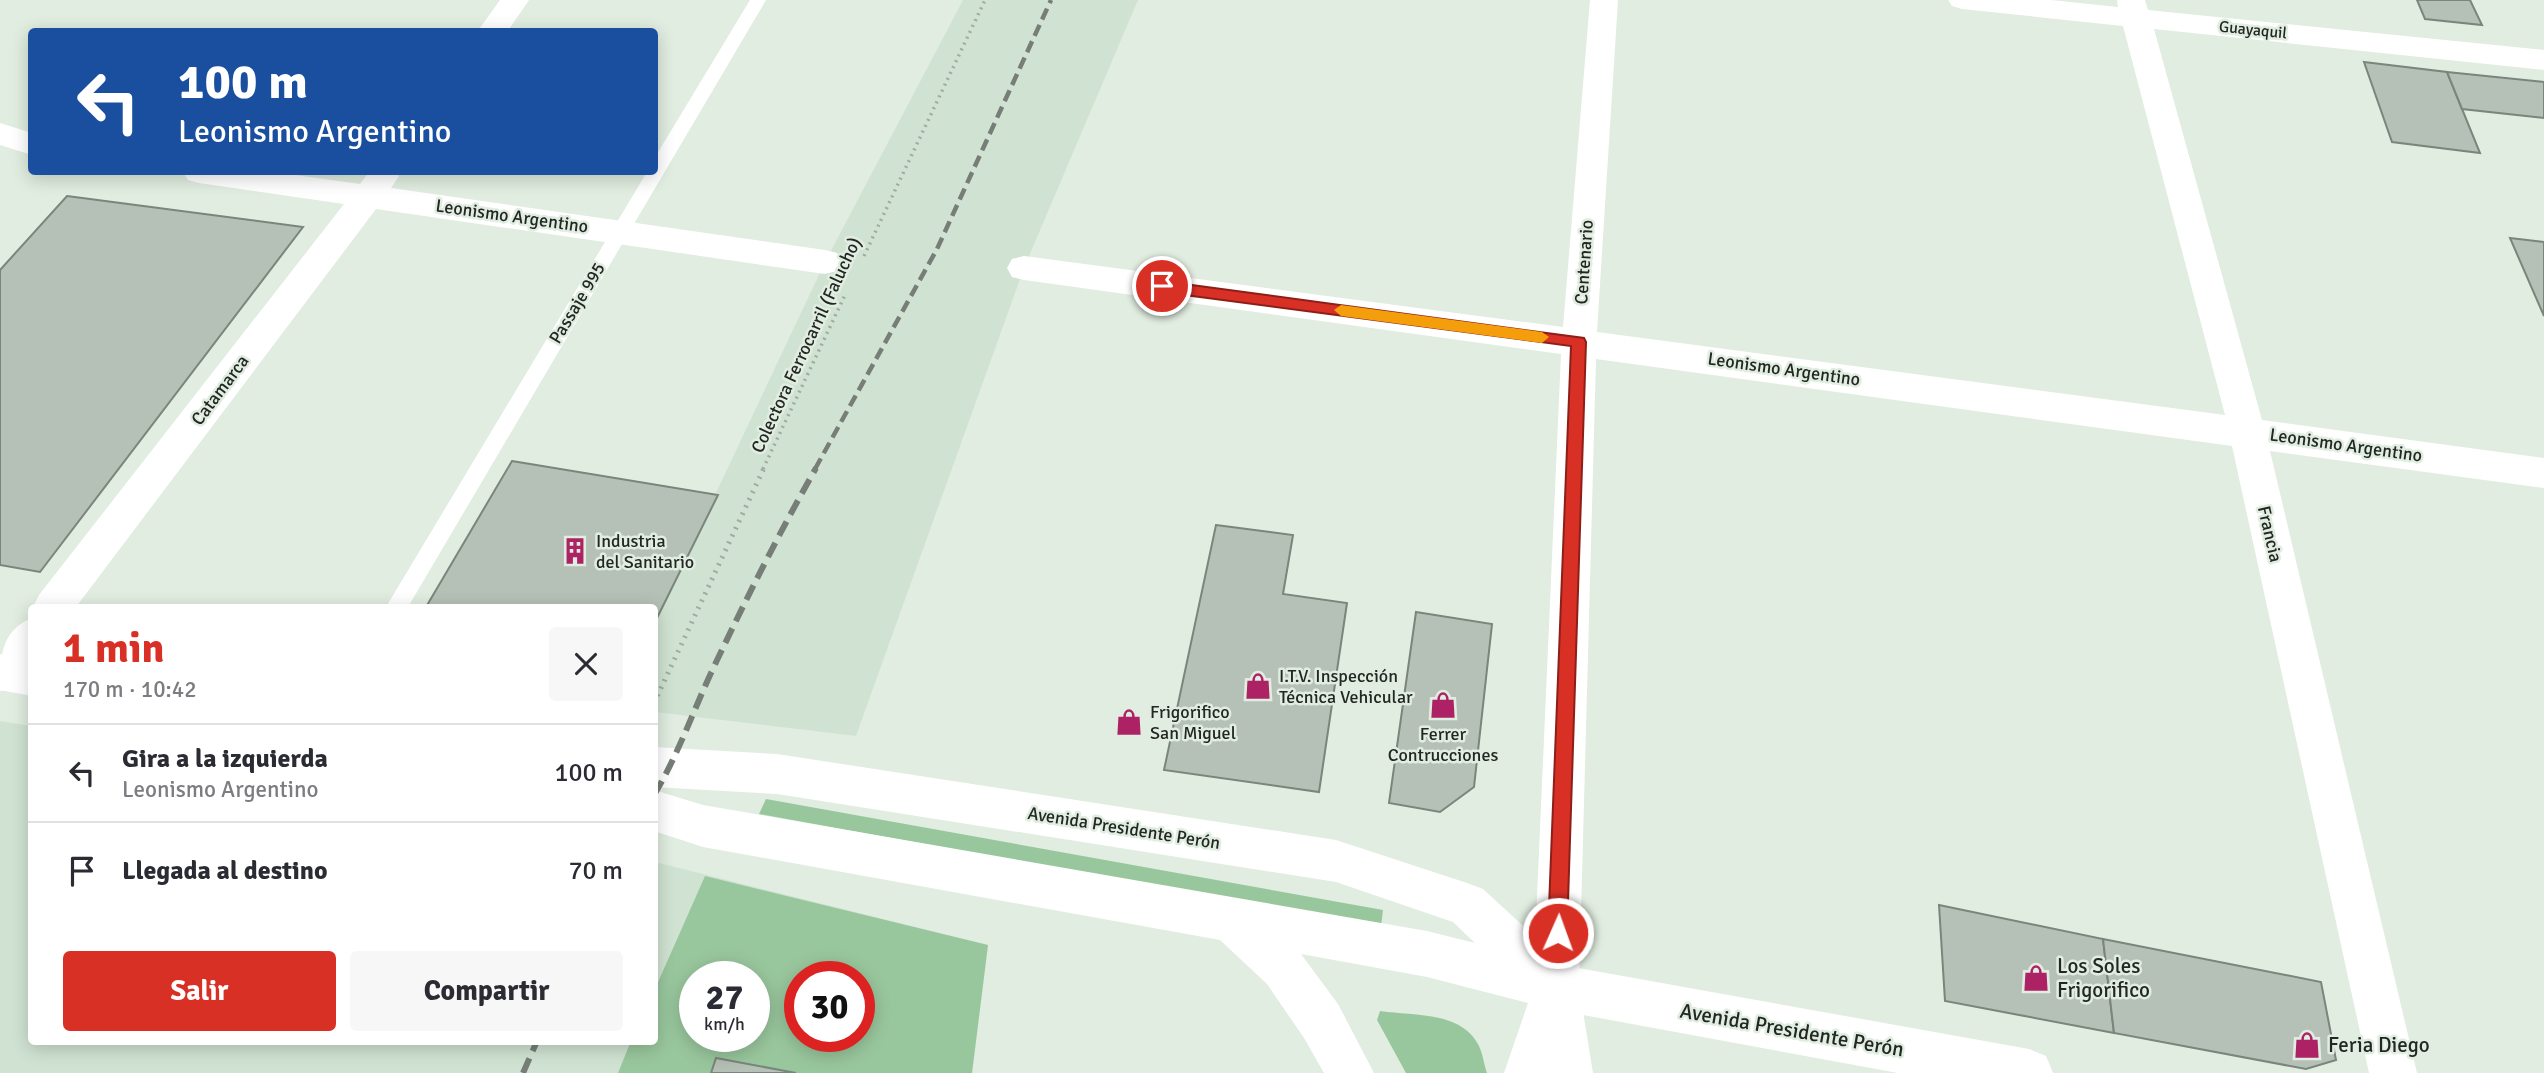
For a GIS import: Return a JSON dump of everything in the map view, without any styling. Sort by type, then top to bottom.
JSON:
[{"type":"street","points":[[494,28],[515,0]]},
{"type":"street","name":"Centenario","points":[[1556,987],[1578,342],[1604,0]]},
{"type":"street","name":"Guayaquil","points":[[1962,0],[2133,9],[2544,60]]},
{"type":"street","name":"Francia","points":[[2133,9],[2247,431],[2392,1073]]},
{"type":"street","points":[[0,134],[28,143]]},
{"type":"street","name":"Leonismo Argentino","points":[[248,175],[378,183],[620,232],[825,262]]},
{"type":"street","name":"Catamarca","points":[[55,604],[378,183]]},
{"type":"street","name":"Leonismo Argentino","points":[[1024,268],[2544,473]]},
{"type":"street","points":[[11,674],[28,642]]},
{"type":"street","name":"Avenida Presidente Perón","points":[[658,768],[777,774],[1336,861],[1467,905],[1556,987]]},
{"type":"street","name":"Avenida Presidente Perón","points":[[658,811],[703,826],[1427,954],[1556,987],[2029,1073]]},
{"type":"street","points":[[1233,921],[1283,968],[1321,1021],[1350,1073]]},
{"type":"street","points":[[1528,1073],[1556,987]]},
{"type":"street","points":[[1556,987],[1569,1073]]},
{"type":"lane","name":"Passaje 995","points":[[658,168],[758,0]]},
{"type":"lane","name":"Passaje 995","points":[[399,604],[654,175]]},
{"type":"path","name":"Colectora Ferrocarril (Falucho)","points":[[860,264],[985,0]]},
{"type":"path","name":"Colectora Ferrocarril (Falucho)","points":[[658,695],[848,289]]},
{"type":"shaded area","points":[[963,0],[1138,0],[1024,268],[856,736],[658,712],[658,616],[825,262]]},
{"type":"shaded area","points":[[0,721],[28,726],[28,1045],[658,1045],[658,863],[988,945],[972,1073],[0,1073]]},
{"type":"green space","points":[[766,799],[1383,910],[1381,927],[759,814]]},
{"type":"green space","points":[[705,876],[988,945],[972,1073],[618,1073],[629,1045],[658,1045],[658,982]]},
{"type":"green space","points":[[1380,1011],[1436,1017],[1461,1026],[1479,1046],[1487,1073],[1406,1073],[1377,1020]]},
{"type":"building","points":[[2417,0],[2470,0],[2482,25],[2425,19]]},
{"type":"building","points":[[2364,62],[2447,72],[2480,153],[2392,142]]},
{"type":"building","points":[[2447,72],[2544,82],[2544,118],[2462,109]]},
{"type":"building","points":[[67,196],[303,227],[40,572],[0,565],[0,270]]},
{"type":"building","points":[[2510,238],[2544,242],[2544,316]]},
{"type":"building","name":"Industria del Sanitario","points":[[512,461],[718,495],[658,616],[658,604],[428,604]]},
{"type":"building","name":"I.T.V. Inspección Técnica Vehicular","points":[[1216,525],[1293,535],[1283,594],[1347,603],[1319,792],[1164,770]]},
{"type":"building","name":"Ferrer Contrucciones","points":[[1416,612],[1492,624],[1474,787],[1440,812],[1389,803]]},
{"type":"building","points":[[1939,905],[2103,939],[2114,1033],[1945,1001]]},
{"type":"building","points":[[2103,939],[2321,982],[2336,1060],[2306,1069],[2114,1033]]},
{"type":"building","points":[[716,1058],[796,1073],[711,1073]]},
{"type":"railway","points":[[815,469],[937,249],[1051,0]]},
{"type":"railway","points":[[658,788],[749,595],[816,468]]},
{"type":"railway","points":[[523,1073],[535,1045]]},
{"type":"slow traffic","points":[[1341,310],[1542,337]]},
{"type":"place","name":"Industria del Sanitario","points":[[575,551]]},
{"type":"place","name":"I.T.V. Inspección Técnica Vehicular","points":[[1258,686]]},
{"type":"place","name":"Ferrer Contrucciones","points":[[1443,705]]},
{"type":"place","name":"Frigorifico San Miguel","points":[[1129,722]]},
{"type":"place","name":"Los Soles Frigorifico","points":[[2036,978]]},
{"type":"place","name":"Feria Diego","points":[[2307,1045]]},
{"type":"route","points":[[1162,286],[1578,342],[1558,933]]}]
